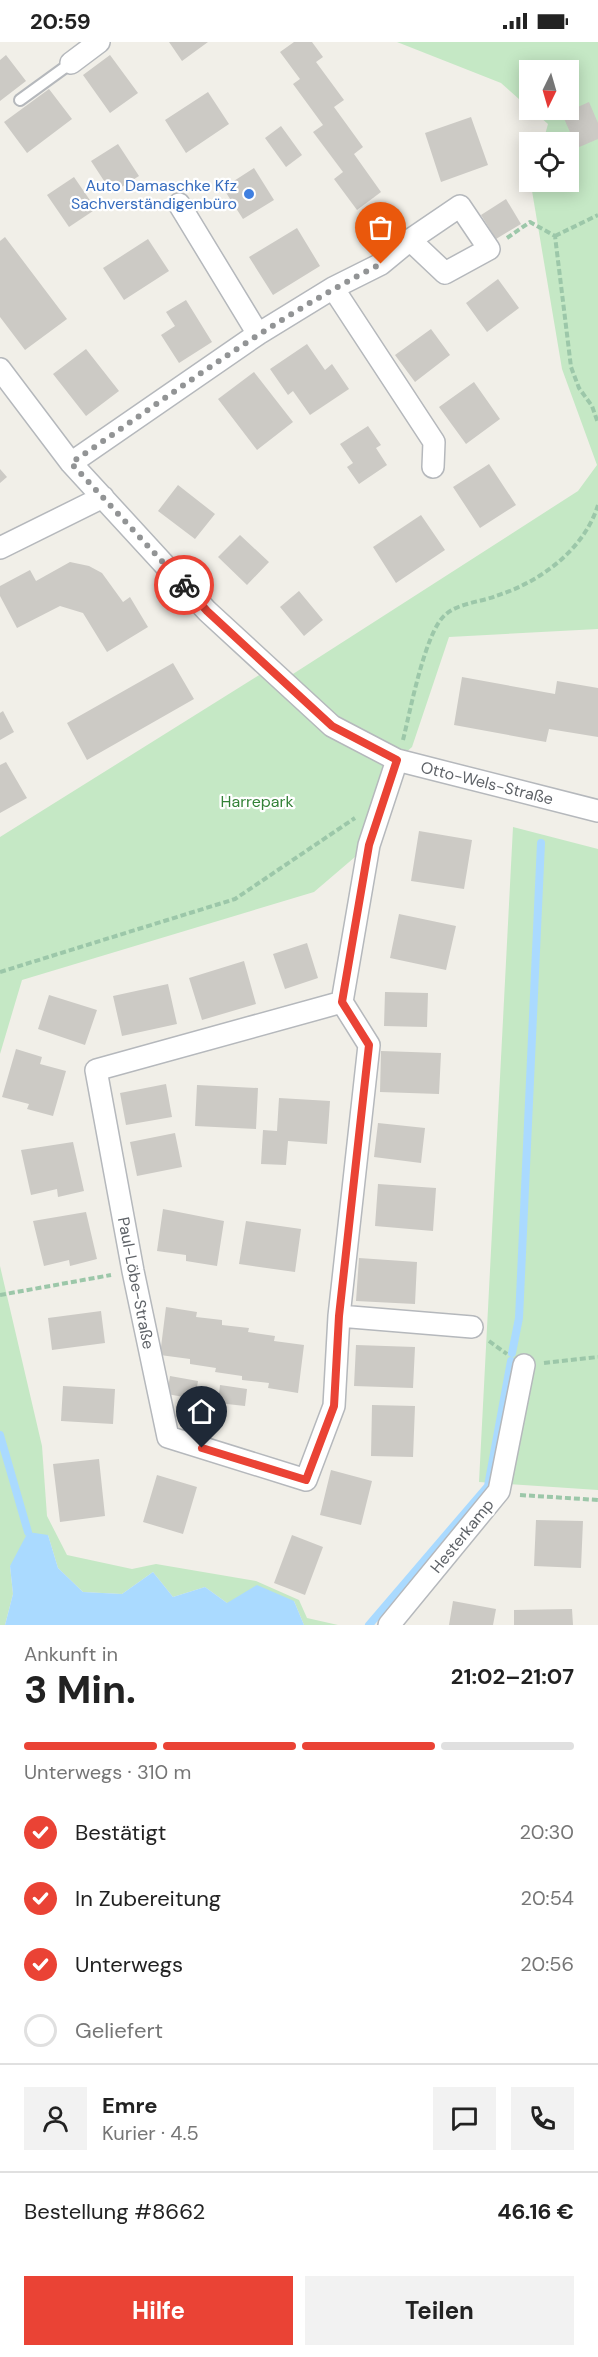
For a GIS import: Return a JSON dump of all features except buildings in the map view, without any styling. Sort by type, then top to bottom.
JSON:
[{"type":"street","points":[[71,63],[99,42]]},
{"type":"street","points":[[179,204],[258,334]]},
{"type":"street","points":[[71,463],[258,334],[333,288],[381,264],[410,240],[460,206],[489,249],[445,273],[410,240]]},
{"type":"street","points":[[333,288],[434,442],[433,467]]},
{"type":"street","name":"Otto-Wels-Straße","points":[[0,369],[71,463],[207,611],[332,726],[397,760],[598,811]]},
{"type":"street","points":[[0,548],[103,497]]},
{"type":"street","points":[[342,1002],[369,845],[397,760]]},
{"type":"street","name":"Paul-Löbe-Straße","points":[[342,1002],[369,1045],[339,1316],[334,1406],[306,1480],[168,1437],[133,1271],[96,1070],[342,1002]]},
{"type":"street","points":[[339,1316],[472,1327]]},
{"type":"street","name":"Hesterkamp","points":[[389,1625],[499,1491],[524,1365]]},
{"type":"lane","points":[[20,100],[71,63]]},
{"type":"path","points":[[555,236],[598,215]]},
{"type":"path","points":[[489,249],[530,222],[555,236]]},
{"type":"path","points":[[555,236],[571,367],[579,388],[592,406],[598,423]]},
{"type":"path","points":[[397,760],[431,636],[445,615],[464,605],[499,596],[542,575],[580,541],[596,515],[598,505]]},
{"type":"path","points":[[0,972],[235,899],[382,800]]},
{"type":"path","points":[[0,1295],[133,1271]]},
{"type":"path","points":[[499,1491],[598,1500]]},
{"type":"green space","name":"Harrepark","points":[[397,42],[598,42],[598,629],[449,637],[412,747],[397,760],[369,845],[314,892],[22,980],[0,1054],[0,837],[269,669],[282,681],[578,491],[597,465],[562,369],[532,192],[579,192],[579,132],[546,132],[548,124],[543,120],[579,120],[579,60],[519,60],[519,99],[501,83]]},
{"type":"green space","points":[[513,827],[598,849],[598,1490],[479,1482]]},
{"type":"green space","points":[[0,1266],[42,1446],[47,1516],[67,1555],[132,1569],[156,1564],[256,1581],[299,1600],[307,1618],[338,1625],[304,1625],[294,1601],[227,1603],[205,1587],[173,1597],[153,1572],[122,1594],[83,1592],[58,1568],[48,1535],[10,1566],[13,1594],[5,1625],[0,1625]]},
{"type":"water","points":[[28,1532],[48,1535],[58,1568],[83,1592],[122,1594],[153,1572],[173,1597],[205,1587],[227,1603],[257,1585],[294,1601],[304,1625],[5,1625],[13,1594],[10,1566]]},
{"type":"waterway","points":[[512,1353],[519,1318],[541,843]]},
{"type":"waterway","points":[[369,1625],[488,1486],[511,1361]]},
{"type":"waterway","points":[[0,1435],[28,1532]]},
{"type":"way so far","points":[[184,585],[71,463],[258,334],[333,288],[381,264]]},
{"type":"place","name":"Auto Damaschke Kfz Sachverständigenbüro","points":[[249,194]]},
{"type":"route","points":[[184,585],[207,611],[332,726],[397,760],[369,845],[342,1002],[369,1045],[339,1316],[334,1406],[306,1480],[202,1448]]}]
